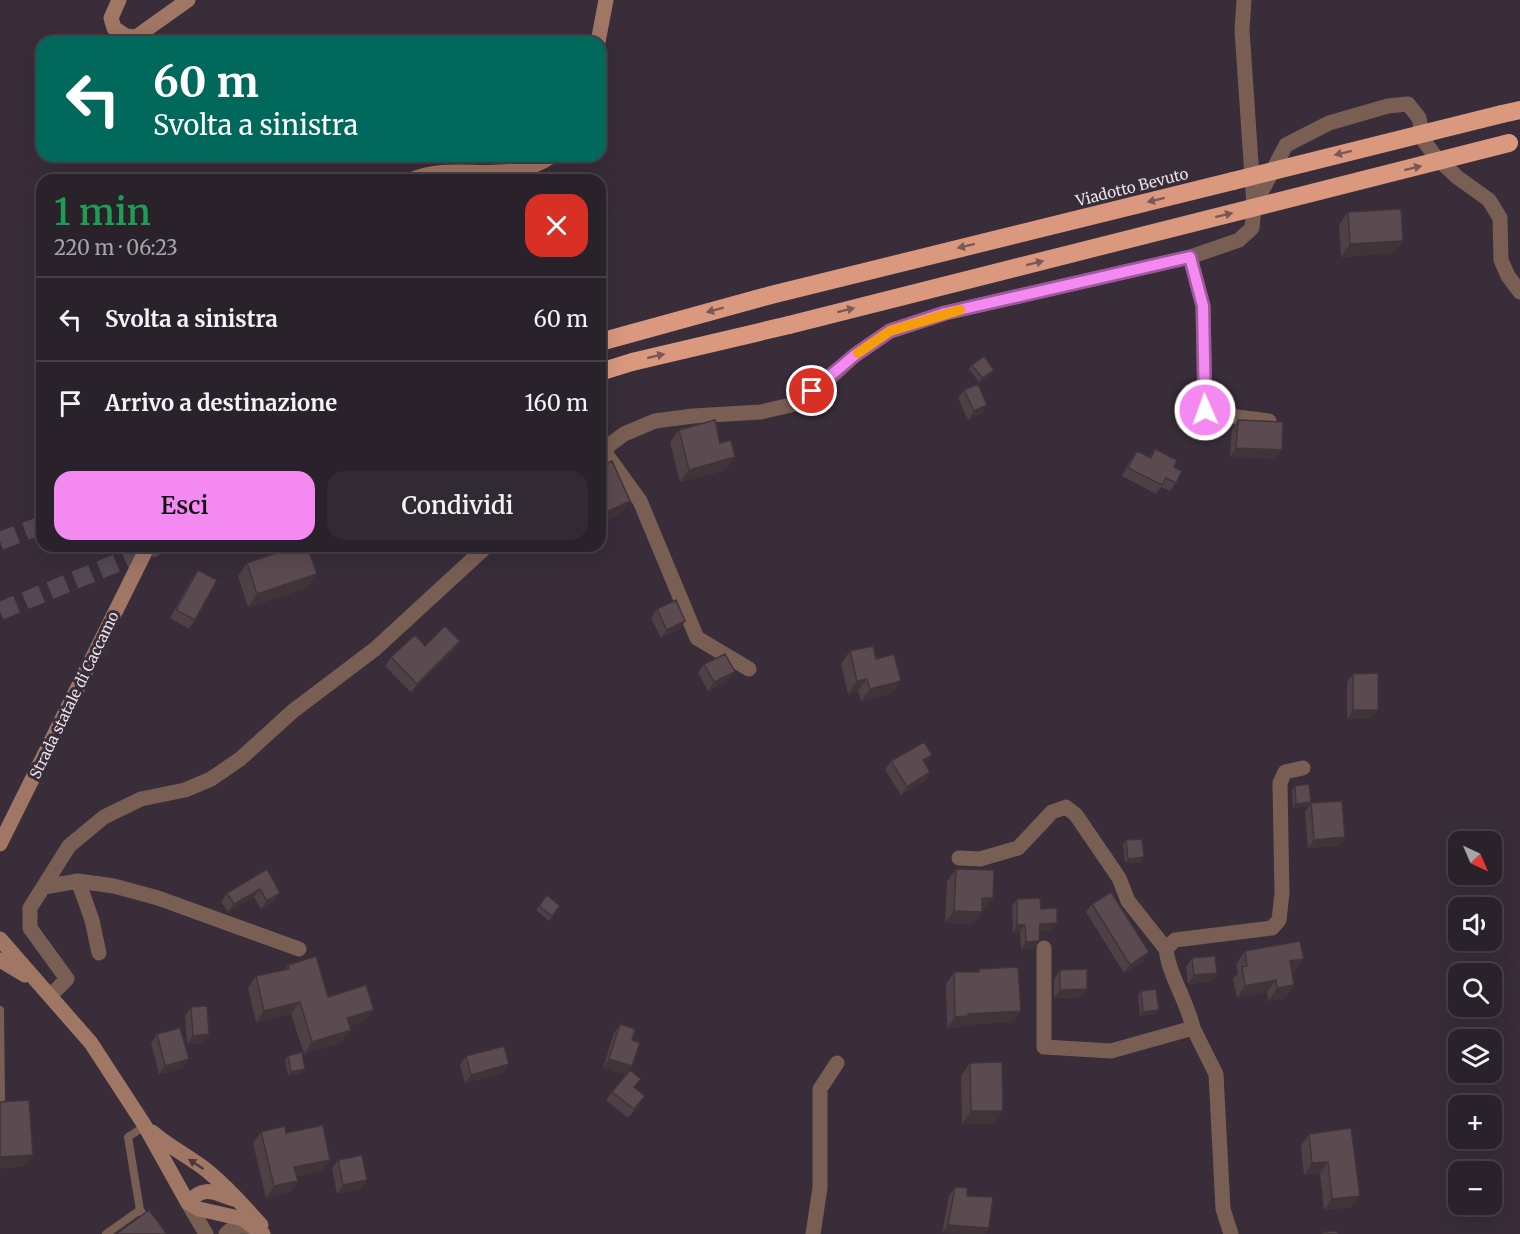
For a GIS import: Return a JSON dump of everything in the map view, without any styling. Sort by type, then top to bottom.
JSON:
[{"type":"highway","name":"Viadotto Bevuto","points":[[606,340],[771,295],[1511,112]]},
{"type":"highway","points":[[606,370],[1514,142]]},
{"type":"main road","points":[[119,0],[111,18],[114,28],[126,36]]},
{"type":"main road","points":[[137,36],[188,0]]},
{"type":"main road","points":[[599,36],[606,0]]},
{"type":"main road","points":[[436,174],[486,174],[517,171],[543,162]]},
{"type":"main road","name":"Strada statale di Caccamo","points":[[0,844],[145,552]]},
{"type":"main road","points":[[0,939],[91,1043],[145,1126],[188,1203],[199,1209],[243,1219],[263,1233]]},
{"type":"main road","points":[[0,960],[38,983]]},
{"type":"main road","points":[[145,1126],[165,1144],[204,1169],[240,1202],[263,1233]]},
{"type":"main road","points":[[188,1203],[201,1192],[214,1192],[240,1202]]},
{"type":"street","points":[[606,448],[624,434],[655,422],[693,416],[761,412],[795,404],[829,379],[855,355],[890,331],[945,313],[1190,257],[1239,240],[1252,228],[1254,206],[1242,30],[1244,0]]},
{"type":"street","points":[[1254,206],[1286,145],[1329,123],[1388,106],[1408,104],[1419,118],[1424,141],[1435,156],[1456,177],[1489,200],[1500,218],[1502,260],[1508,276],[1520,292]]},
{"type":"street","points":[[1190,257],[1203,306],[1205,410],[1213,414],[1269,421]]},
{"type":"street","points":[[606,456],[640,501],[697,638],[749,669]]},
{"type":"street","points":[[51,995],[67,979],[30,928],[30,908],[69,846],[104,817],[141,799],[185,790],[211,779],[240,759],[293,711],[375,649],[480,552]]},
{"type":"street","points":[[1166,949],[1175,940],[1272,928],[1279,920],[1282,893],[1280,783],[1285,772],[1303,768]]},
{"type":"street","points":[[959,858],[980,859],[1018,848],[1052,812],[1066,807],[1076,815],[1119,878],[1128,901],[1166,949],[1167,961],[1190,1012],[1193,1028],[1216,1074],[1223,1209],[1231,1234]]},
{"type":"street","points":[[44,887],[78,881],[114,886],[158,898],[299,949]]},
{"type":"street","points":[[78,881],[92,920],[99,953]]},
{"type":"street","points":[[1044,948],[1044,1047],[1111,1051],[1193,1028]]},
{"type":"street","points":[[813,1234],[820,1188],[820,1089],[837,1063]]},
{"type":"street","points":[[188,1203],[206,1234]]},
{"type":"street","points":[[226,1234],[235,1227],[243,1225],[263,1233]]},
{"type":"lane","points":[[0,1010],[1,1099]]},
{"type":"lane","points":[[145,1126],[128,1137],[140,1210],[157,1234]]},
{"type":"lane","points":[[106,1234],[140,1210]]},
{"type":"building","points":[[1401,209],[1403,241],[1350,244],[1348,212]]},
{"type":"building","points":[[984,356],[994,370],[982,378],[972,365]]},
{"type":"building","points":[[978,384],[987,405],[974,411],[964,390]]},
{"type":"building","points":[[715,420],[720,443],[731,440],[735,457],[689,470],[679,430]]},
{"type":"building","points":[[1238,420],[1283,422],[1282,450],[1236,448]]},
{"type":"building","points":[[1155,449],[1177,460],[1174,467],[1182,471],[1176,483],[1166,478],[1162,485],[1128,468],[1137,451],[1151,458]]},
{"type":"building","points":[[612,461],[630,501],[606,512],[606,464]]},
{"type":"building","points":[[279,552],[309,552],[317,574],[257,594],[247,563]]},
{"type":"building","points":[[198,570],[217,580],[195,620],[176,610]]},
{"type":"building","points":[[676,600],[685,621],[667,630],[657,609]]},
{"type":"building","points":[[445,626],[460,641],[417,684],[391,657],[415,635],[425,646]]},
{"type":"building","points":[[873,646],[876,659],[894,654],[901,681],[870,689],[867,679],[857,681],[850,651]]},
{"type":"building","points":[[725,654],[735,672],[714,682],[704,664]]},
{"type":"building","points":[[1378,673],[1378,710],[1353,710],[1353,674]]},
{"type":"building","points":[[924,742],[932,755],[923,760],[930,772],[907,787],[891,761]]},
{"type":"building","points":[[1309,784],[1311,802],[1296,804],[1295,786]]},
{"type":"building","points":[[1342,801],[1345,837],[1314,840],[1311,803]]},
{"type":"building","points":[[1142,839],[1144,857],[1128,859],[1126,840]]},
{"type":"building","points":[[267,869],[280,893],[267,901],[260,889],[234,904],[227,893]]},
{"type":"building","points":[[956,869],[994,870],[993,898],[982,898],[982,912],[954,911]]},
{"type":"building","points":[[1111,892],[1149,952],[1130,965],[1092,904]]},
{"type":"building","points":[[547,895],[560,906],[552,916],[539,906]]},
{"type":"building","points":[[1040,898],[1041,909],[1057,908],[1057,923],[1040,924],[1039,941],[1026,942],[1025,925],[1017,925],[1017,899]]},
{"type":"building","points":[[1300,941],[1304,959],[1290,961],[1294,985],[1277,988],[1276,980],[1245,986],[1242,967],[1247,966],[1245,951]]},
{"type":"building","points":[[316,956],[328,997],[366,985],[374,1010],[347,1018],[351,1030],[312,1042],[300,1002],[264,1011],[256,976],[289,969],[288,965]]},
{"type":"building","points":[[1215,956],[1217,973],[1194,975],[1192,958]]},
{"type":"building","points":[[1018,967],[1021,1011],[968,1014],[968,1016],[955,1017],[954,972],[979,972],[979,969]]},
{"type":"building","points":[[1087,969],[1087,989],[1060,990],[1060,970]]},
{"type":"building","points":[[1156,989],[1159,1010],[1143,1012],[1141,991]]},
{"type":"building","points":[[207,1006],[209,1034],[193,1036],[191,1007]]},
{"type":"building","points":[[620,1024],[635,1029],[632,1040],[640,1043],[632,1066],[609,1059]]},
{"type":"building","points":[[180,1028],[189,1059],[165,1066],[157,1034]]},
{"type":"building","points":[[504,1046],[509,1064],[471,1075],[466,1056]]},
{"type":"building","points":[[302,1052],[305,1069],[291,1072],[288,1056]]},
{"type":"building","points":[[1002,1062],[1003,1111],[971,1111],[970,1063]]},
{"type":"building","points":[[630,1070],[641,1079],[634,1087],[645,1096],[634,1109],[612,1092]]},
{"type":"building","points":[[29,1100],[33,1155],[0,1157],[0,1102]]},
{"type":"building","points":[[323,1125],[330,1160],[294,1167],[298,1181],[274,1186],[261,1132],[285,1126],[286,1133]]},
{"type":"building","points":[[1351,1128],[1360,1196],[1332,1199],[1328,1162],[1312,1163],[1309,1134]]},
{"type":"building","points":[[362,1155],[367,1180],[343,1185],[338,1160]]},
{"type":"building","points":[[955,1187],[967,1188],[967,1196],[993,1197],[989,1228],[948,1225]]},
{"type":"building","points":[[149,1210],[167,1234],[116,1234]]},
{"type":"building","points":[[1338,1231],[1338,1234],[1323,1234],[1322,1232]]},
{"type":"tunnel","points":[[0,541],[36,527]]},
{"type":"tunnel","points":[[0,611],[143,552]]},
{"type":"slow traffic","points":[[858,353],[890,331],[960,310]]},
{"type":"route","points":[[812,391],[855,355],[890,331],[945,313],[1190,257],[1203,306],[1205,410]]}]
